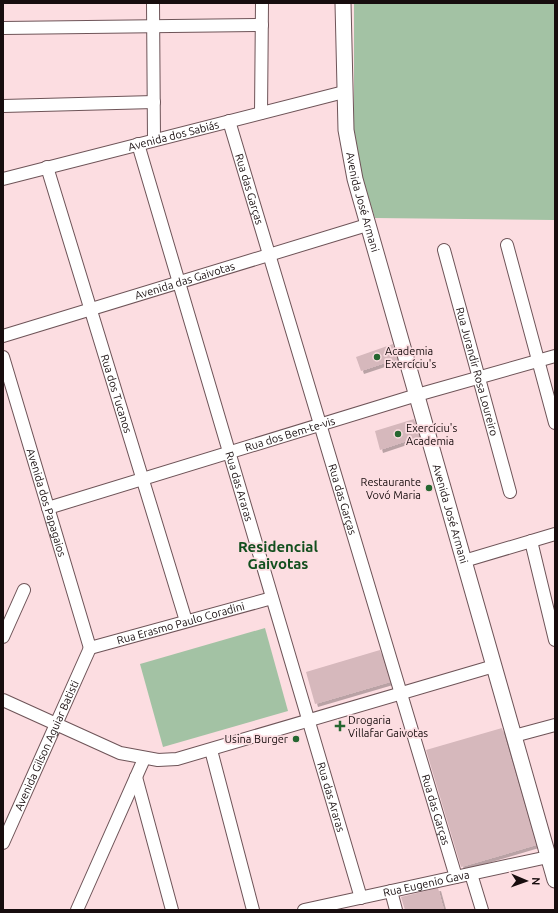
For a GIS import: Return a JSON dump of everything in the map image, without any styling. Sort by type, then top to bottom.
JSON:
[{"type":"main road","name":"Avenida José Armani","points":[[343,3],[344,92],[350,157],[367,225],[555,880]]},
{"type":"street","points":[[153,3],[154,140]]},
{"type":"street","points":[[261,113],[262,3]]},
{"type":"street","points":[[3,28],[262,25]]},
{"type":"street","name":"Avenida dos Sabiás","points":[[3,179],[344,92]]},
{"type":"street","points":[[3,106],[154,102]]},
{"type":"street","name":"Rua das Garças","points":[[229,121],[456,877]]},
{"type":"street","name":"Rua das Araras","points":[[138,144],[361,898]]},
{"type":"street","name":"Rua dos Tucanos","points":[[47,167],[186,620]]},
{"type":"street","name":"Avenida das Gaivotas","points":[[3,336],[367,225]]},
{"type":"street","points":[[507,245],[555,423]]},
{"type":"street","name":"Rua Jurandir Rosa Loureiro","points":[[444,250],[510,492]]},
{"type":"street","name":"Avenida dos Papagaios","points":[[3,356],[90,648]]},
{"type":"street","name":"Rua dos Bem-te-vis","points":[[48,508],[417,395],[555,356]]},
{"type":"street","points":[[464,561],[555,534]]},
{"type":"street","points":[[531,541],[555,640]]},
{"type":"street","points":[[3,637],[24,590]]},
{"type":"street","name":"Rua Erasmo Paulo Coradini","points":[[90,648],[186,620],[272,598]]},
{"type":"street","name":"Avenida Gilson Aguiar Batisti","points":[[3,843],[90,648]]},
{"type":"street","points":[[3,700],[120,753],[158,760],[177,759],[494,666]]},
{"type":"street","points":[[514,736],[555,725]]},
{"type":"street","points":[[210,750],[253,910]]},
{"type":"street","points":[[77,910],[144,758]]},
{"type":"street","points":[[136,778],[172,910]]},
{"type":"street","name":"Rua Eugenio Gava","points":[[307,910],[548,857]]},
{"type":"street","points":[[471,874],[482,910]]},
{"type":"street","points":[[391,891],[396,910]]},
{"type":"green space","points":[[354,3],[555,3],[555,220],[375,218],[361,175],[354,131]]},
{"type":"green space","points":[[265,628],[288,711],[163,747],[140,664]]},
{"type":"building","name":"Academia Exercíciu's","points":[[393,344],[397,359],[361,371],[356,357]]},
{"type":"building","name":"Exercíciu's Academia","points":[[414,419],[419,437],[380,450],[375,431]]},
{"type":"building","points":[[380,650],[390,682],[315,704],[306,672]]},
{"type":"building","points":[[502,728],[536,845],[461,867],[426,750]]},
{"type":"building","points":[[438,888],[444,910],[405,910],[401,897]]},
{"type":"place","name":"Academia Exercíciu's","points":[[377,357]]},
{"type":"place","name":"Exercíciu's Academia","points":[[398,434]]},
{"type":"place","name":"Restaurante Vovó Maria","points":[[429,488]]},
{"type":"place","name":"Drogaria Villafar Gaivotas","points":[[340,726]]},
{"type":"place","name":"Usina Burger","points":[[296,739]]},
{"type":"district","name":"Residencial Gaivotas","points":[[278,554]]}]
